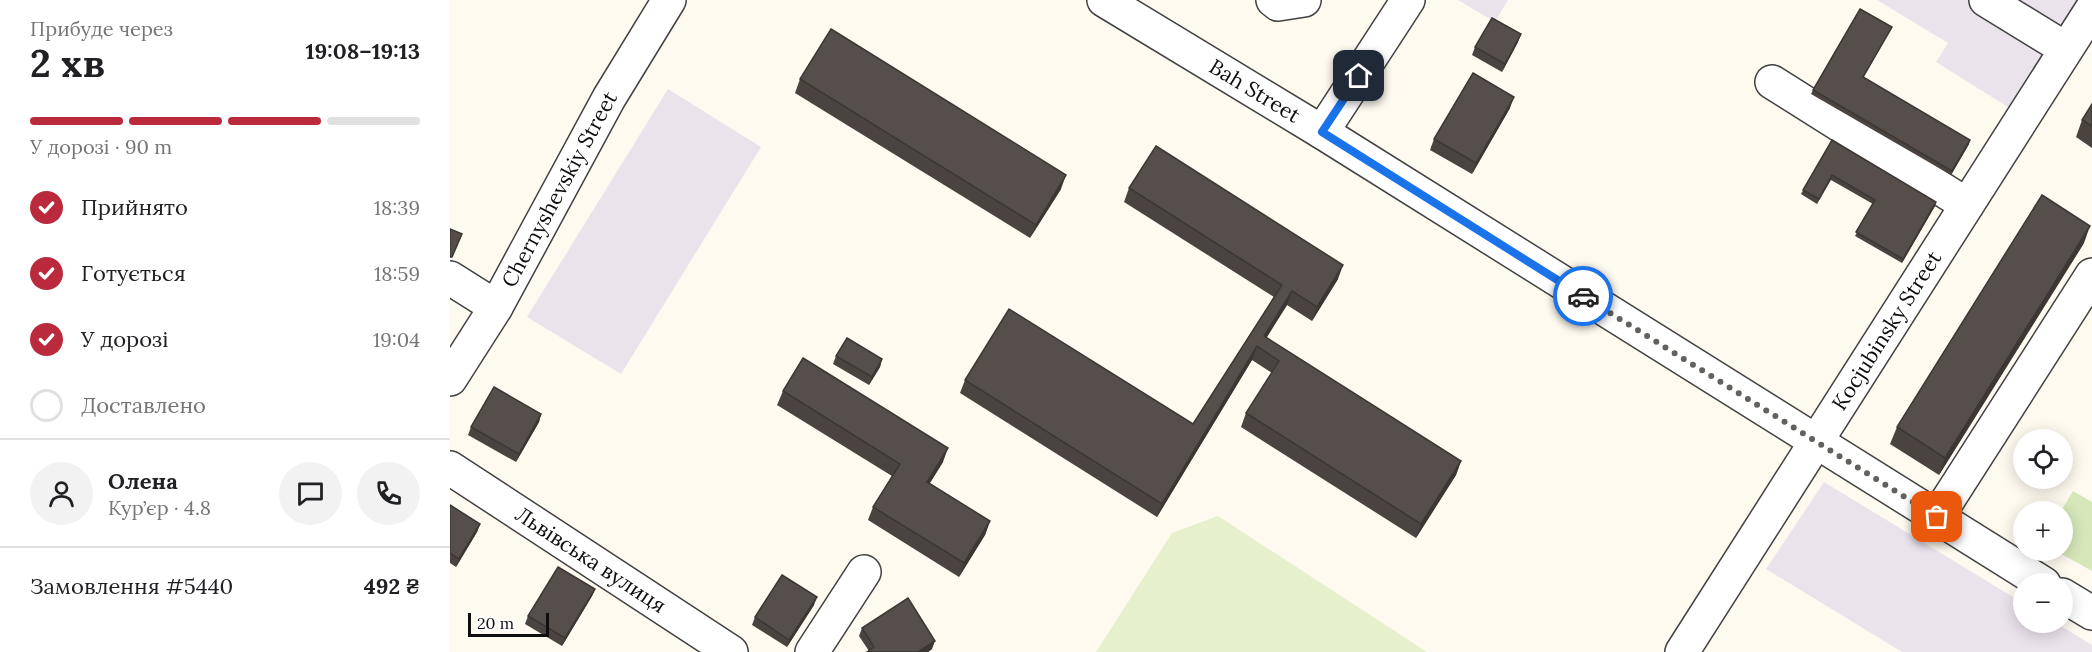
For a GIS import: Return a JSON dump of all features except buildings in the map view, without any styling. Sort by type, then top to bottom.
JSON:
[{"type":"street","name":"Chernyshevskiy Street","points":[[450,379],[496,307],[609,98],[669,0]]},
{"type":"street","name":"Bah Street","points":[[1104,0],[1322,132],[2026,573]]},
{"type":"street","points":[[1273,0],[1278,4],[1304,0]]},
{"type":"street","points":[[1322,132],[1408,0]]},
{"type":"street","points":[[1986,0],[2066,49]]},
{"type":"street","name":"Kocjubinsky Street","points":[[1682,652],[2092,9]]},
{"type":"street","points":[[1772,82],[1967,205]]},
{"type":"street","points":[[1937,517],[2092,275]]},
{"type":"street","points":[[450,278],[496,307]]},
{"type":"street","name":"Львівська вулиця","points":[[450,468],[731,652]]},
{"type":"street","points":[[812,652],[864,572]]},
{"type":"street","points":[[2073,602],[2092,613]]},
{"type":"shaded area","points":[[1458,0],[1508,0],[1495,22]]},
{"type":"shaded area","points":[[1877,0],[2078,0],[2011,109],[1936,62],[1948,43]]},
{"type":"shaded area","points":[[668,89],[761,147],[621,374],[527,317]]},
{"type":"shaded area","points":[[1824,482],[2013,597],[2013,633],[2072,633],[2092,645],[2092,652],[1902,652],[1766,569]]},
{"type":"green space","points":[[2073,491],[2092,502],[2092,571],[2073,560],[2073,501],[2067,501]]},
{"type":"green space","points":[[1218,516],[1427,652],[1096,652],[1172,533]]},
{"type":"way so far","points":[[1583,296],[1937,517]]},
{"type":"route","points":[[1359,76],[1322,132],[1583,296]]}]
